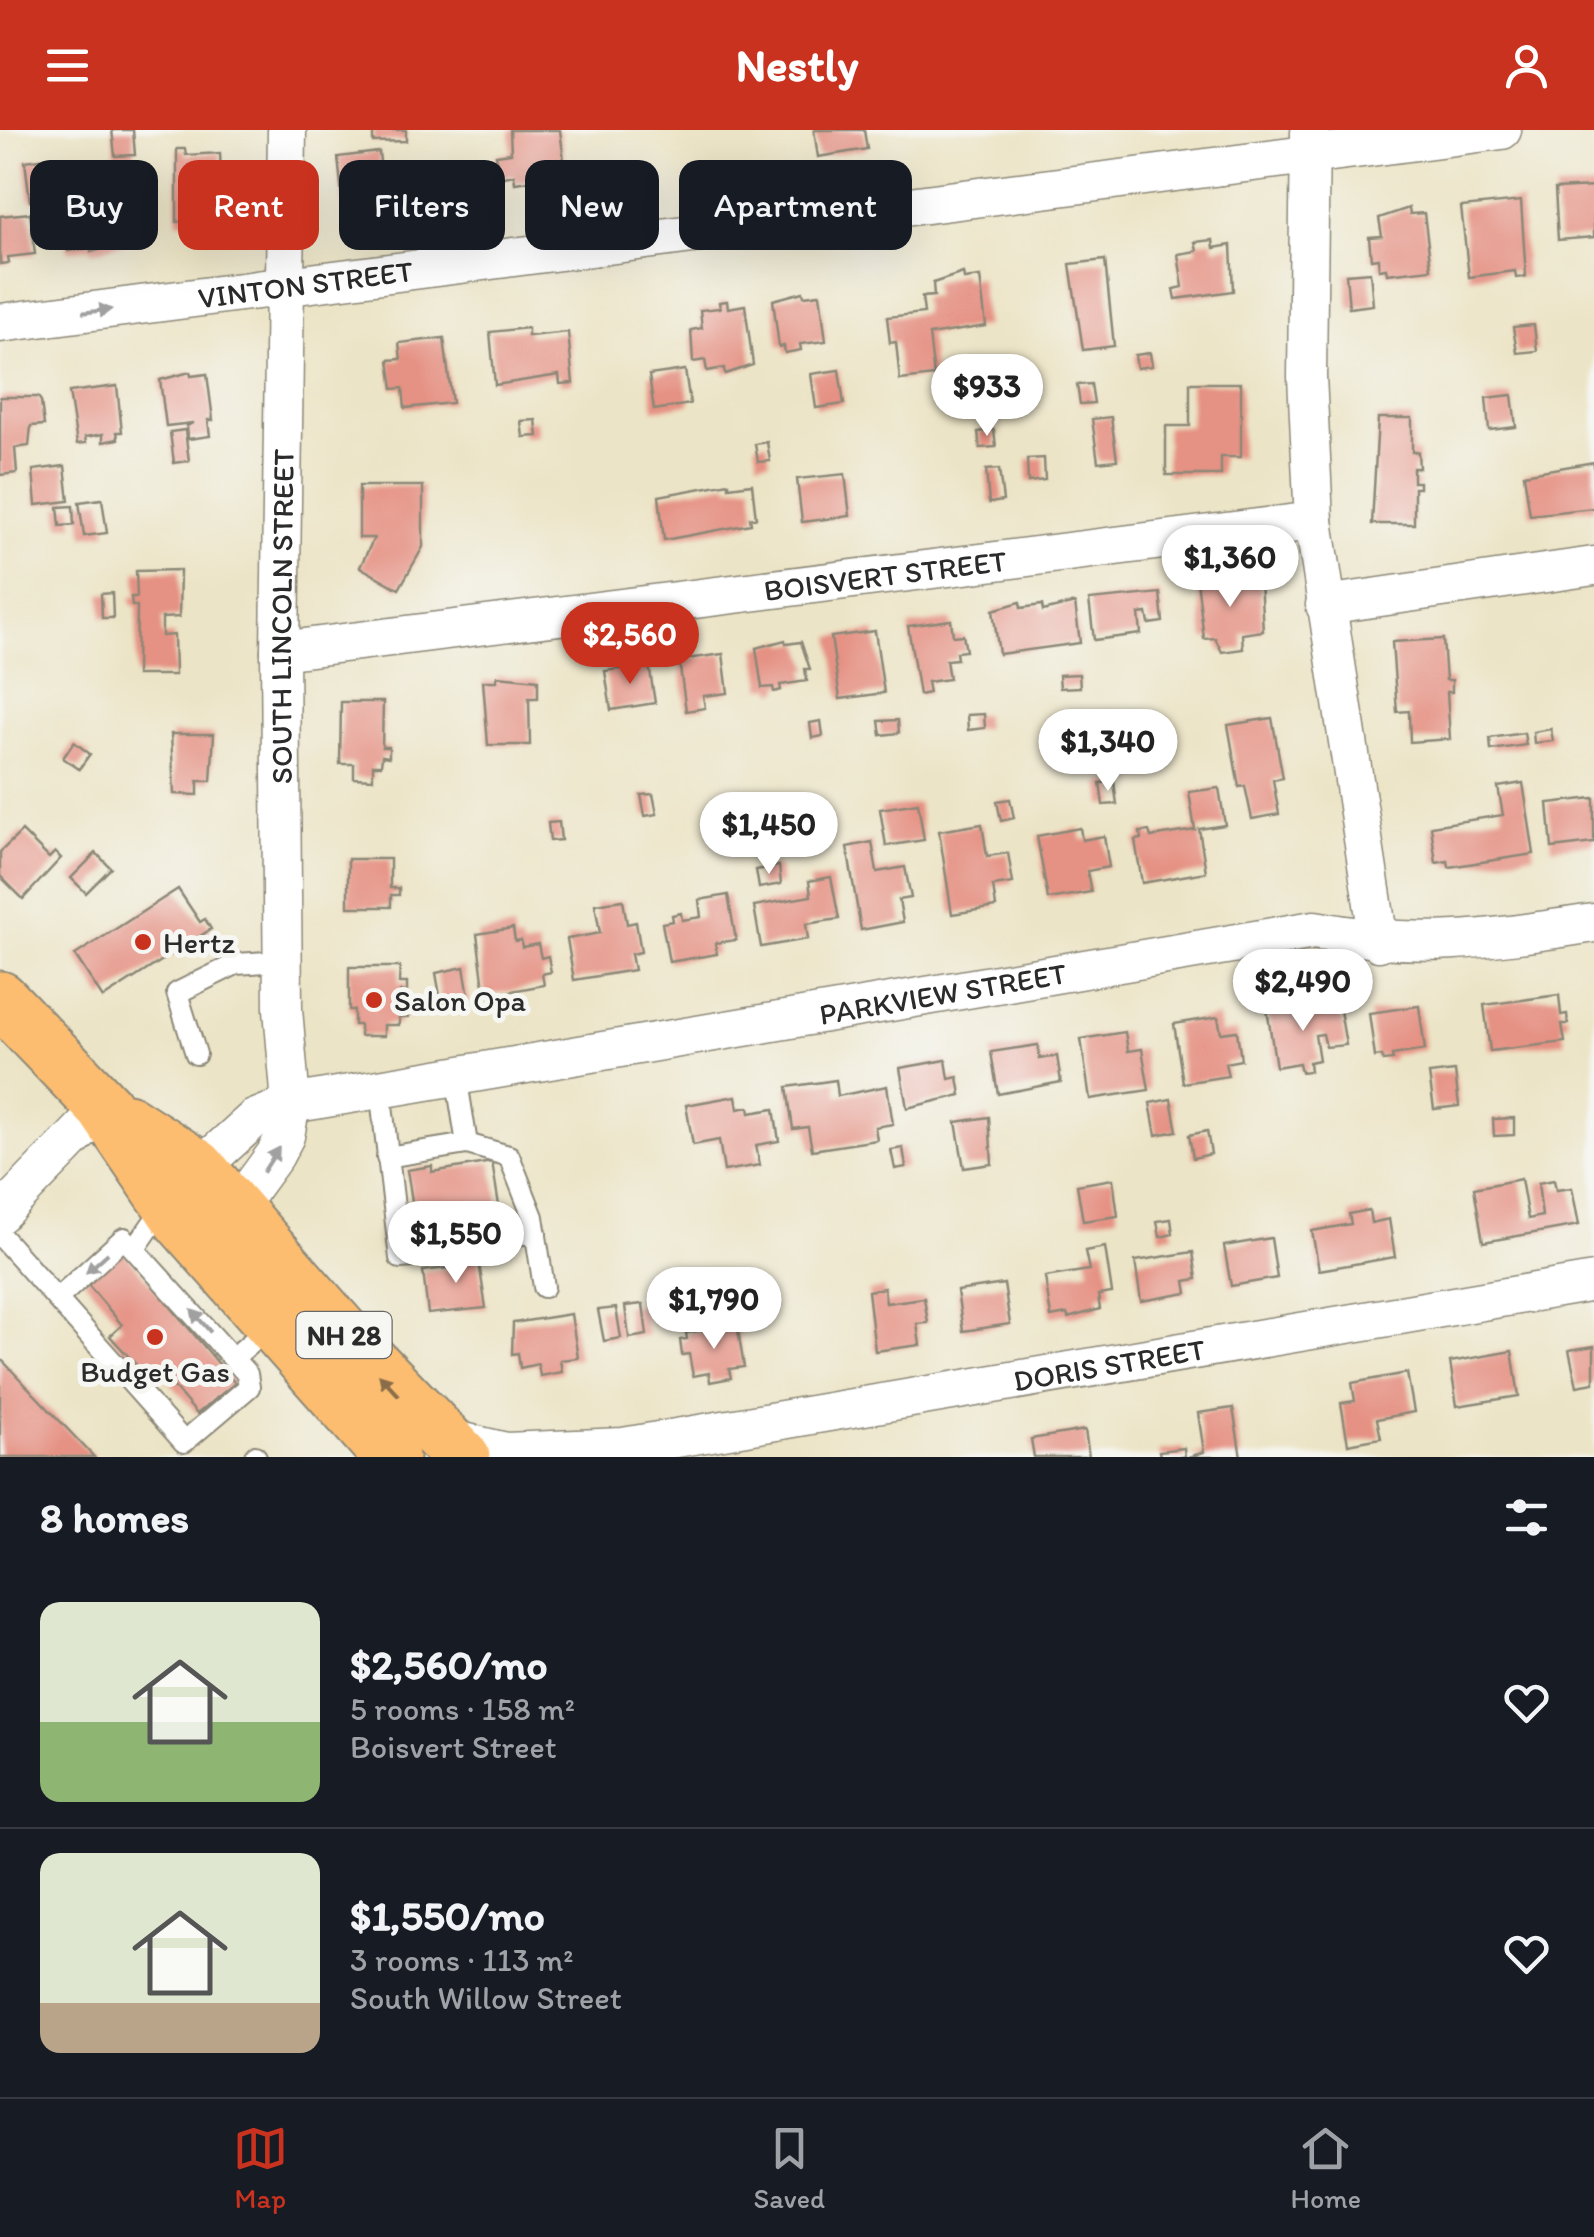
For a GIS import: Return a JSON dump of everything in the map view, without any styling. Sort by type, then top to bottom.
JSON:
[{"type":"main road","name":"NH 28","points":[[0,999],[183,1183],[193,1249],[253,1341],[440,1452]]},
{"type":"main road","name":"NH 28","points":[[193,1249],[440,1452]]},
{"type":"street","name":"SOUTH LINCOLN STREET","points":[[193,1249],[285,1136],[291,1104],[285,1070],[282,961],[280,651],[288,288],[287,130]]},
{"type":"street","name":"VINTON STREET","points":[[0,323],[288,288],[1310,142],[1502,130]]},
{"type":"street","points":[[1310,142],[1307,376],[1314,521],[1379,942]]},
{"type":"street","name":"BOISVERT STREET","points":[[280,651],[1314,521]]},
{"type":"street","points":[[1325,606],[1594,566]]},
{"type":"street","name":"PARKVIEW STREET","points":[[291,1104],[1314,930],[1379,942],[1456,943],[1594,924]]},
{"type":"street","points":[[183,1183],[254,1120],[291,1104]]},
{"type":"street","points":[[0,1214],[104,1106]]},
{"type":"street","name":"DORIS STREET","points":[[440,1452],[612,1452],[1594,1282]]},
{"type":"lane","points":[[196,1054],[177,993],[236,964],[282,961]]},
{"type":"lane","points":[[456,1075],[467,1144]]},
{"type":"lane","points":[[380,1088],[400,1258],[438,1255],[454,1240],[536,1233]]},
{"type":"lane","points":[[388,1157],[467,1144],[508,1156],[536,1233],[544,1287]]},
{"type":"lane","points":[[136,1247],[183,1183]]},
{"type":"lane","points":[[0,1235],[184,1442],[249,1387],[247,1374],[253,1341]]},
{"type":"lane","points":[[59,1298],[124,1238],[136,1247],[193,1249]]},
{"type":"building","points":[[112,130],[133,130],[135,155],[115,156]]},
{"type":"building","points":[[373,130],[406,130],[406,141],[373,142]]},
{"type":"building","points":[[510,130],[560,130],[564,160],[525,160],[525,182],[515,183],[514,175],[505,177],[505,160],[497,160],[496,155],[511,153]]},
{"type":"building","points":[[814,130],[864,130],[867,149],[818,157]]},
{"type":"building","points":[[177,149],[185,149],[186,155],[220,153],[220,160],[178,160],[177,222]]},
{"type":"building","points":[[379,152],[380,160],[339,160],[339,167],[338,157]]},
{"type":"building","points":[[30,160],[30,201],[25,161]]},
{"type":"building","points":[[1594,187],[1594,237],[1558,240],[1555,189]]},
{"type":"building","points":[[1521,201],[1526,277],[1516,278],[1515,271],[1469,277],[1461,207]]},
{"type":"building","points":[[1409,208],[1410,214],[1424,213],[1431,269],[1387,274],[1386,268],[1379,269],[1378,258],[1371,259],[1369,237],[1382,236],[1379,218]]},
{"type":"building","points":[[30,213],[30,250],[35,254],[8,257],[9,263],[0,264],[0,216]]},
{"type":"building","points":[[1213,240],[1214,248],[1231,245],[1233,291],[1176,299],[1174,289],[1183,287],[1178,254],[1197,251],[1195,242]]},
{"type":"building","points":[[1105,260],[1114,346],[1083,350],[1070,264]]},
{"type":"building","points":[[1370,272],[1373,305],[1349,308],[1346,274]]},
{"type":"building","points":[[963,273],[964,279],[980,277],[986,326],[929,335],[934,376],[900,380],[896,342],[890,343],[887,317],[924,313],[922,297],[934,296],[933,283]]},
{"type":"building","points":[[803,292],[804,296],[820,294],[826,341],[800,344],[801,350],[785,353],[784,346],[779,347],[773,300]]},
{"type":"building","points":[[727,301],[728,308],[745,305],[753,365],[725,374],[724,368],[707,371],[705,360],[693,362],[691,330],[702,328],[700,310],[720,308],[719,302]]},
{"type":"building","points":[[1534,325],[1537,351],[1517,353],[1513,327]]},
{"type":"building","points":[[528,328],[528,336],[568,332],[573,383],[560,384],[559,375],[495,385],[490,332]]},
{"type":"building","points":[[444,338],[452,403],[405,408],[403,388],[393,389],[389,360],[401,359],[399,343]]},
{"type":"building","points":[[1150,353],[1152,366],[1137,368],[1135,355]]},
{"type":"building","points":[[685,370],[690,404],[654,410],[649,375]]},
{"type":"building","points":[[839,370],[844,404],[816,408],[811,374]]},
{"type":"building","points":[[190,372],[191,376],[207,374],[213,420],[208,420],[210,436],[188,439],[187,426],[193,423],[166,426],[160,380]]},
{"type":"building","points":[[1190,383],[1241,383],[1241,457],[1221,457],[1221,475],[1166,475],[1166,426],[1190,426]]},
{"type":"building","points":[[1091,384],[1094,403],[1080,404],[1077,385]]},
{"type":"building","points":[[117,386],[122,432],[117,432],[118,439],[103,442],[103,434],[85,437],[86,443],[77,444],[69,392]]},
{"type":"building","points":[[1512,395],[1516,427],[1489,430],[1486,398]]},
{"type":"building","points":[[0,397],[38,397],[44,425],[31,426],[29,446],[15,448],[17,473],[0,475]]},
{"type":"building","points":[[1111,417],[1117,460],[1098,462],[1092,419]]},
{"type":"building","points":[[1378,418],[1412,418],[1412,452],[1418,452],[1419,468],[1413,468],[1413,482],[1419,482],[1419,488],[1414,488],[1414,524],[1372,524]]},
{"type":"building","points":[[536,420],[538,436],[523,437],[521,421]]},
{"type":"building","points":[[185,430],[189,461],[174,463],[170,432]]},
{"type":"building","points":[[994,430],[996,447],[980,448],[978,432]]},
{"type":"building","points":[[767,442],[770,461],[758,462],[755,444]]},
{"type":"building","points":[[1044,458],[1045,480],[1028,482],[1027,459]]},
{"type":"building","points":[[1594,462],[1594,508],[1530,515],[1524,474]]},
{"type":"building","points":[[65,466],[69,501],[36,505],[33,470]]},
{"type":"building","points":[[999,469],[1003,501],[989,503],[986,470]]},
{"type":"building","points":[[845,474],[850,516],[802,522],[797,479]]},
{"type":"building","points":[[729,483],[729,487],[752,484],[756,518],[750,518],[751,524],[664,540],[659,496]]},
{"type":"building","points":[[359,486],[423,486],[423,547],[399,589],[360,567],[374,538],[359,538]]},
{"type":"building","points":[[102,499],[107,533],[84,536],[79,502]]},
{"type":"building","points":[[73,506],[74,525],[60,526],[58,507]]},
{"type":"building","points":[[180,570],[179,617],[162,618],[162,636],[174,635],[175,675],[136,675],[137,606],[132,606],[131,597],[137,597],[136,571]]},
{"type":"building","points":[[1241,575],[1242,583],[1260,581],[1263,631],[1242,634],[1243,649],[1222,652],[1215,638],[1204,639],[1197,580]]},
{"type":"building","points":[[112,593],[113,618],[102,618],[101,594]]},
{"type":"building","points":[[1160,593],[1163,622],[1149,624],[1147,613],[1139,614],[1141,634],[1094,640],[1089,600]]},
{"type":"building","points":[[1020,602],[1021,608],[1042,605],[1043,611],[1075,603],[1080,643],[999,654],[993,610]]},
{"type":"building","points":[[951,620],[953,636],[963,635],[966,651],[956,652],[957,659],[946,660],[949,679],[927,682],[929,693],[919,695],[908,626]]},
{"type":"building","points":[[875,631],[884,693],[840,699],[831,637]]},
{"type":"building","points":[[1443,639],[1446,680],[1452,680],[1452,692],[1447,692],[1450,739],[1410,742],[1409,711],[1397,712],[1392,642]]},
{"type":"building","points":[[785,640],[786,644],[801,642],[810,669],[805,669],[807,681],[780,685],[781,690],[774,692],[773,687],[762,688],[756,648]]},
{"type":"building","points":[[723,654],[728,693],[703,696],[705,708],[686,711],[679,660]]},
{"type":"building","points":[[649,665],[655,703],[611,710],[605,671]]},
{"type":"building","points":[[1079,674],[1080,687],[1060,688],[1059,675]]},
{"type":"building","points":[[497,676],[538,680],[538,698],[529,698],[530,745],[488,745],[483,681],[497,681]]},
{"type":"building","points":[[341,702],[383,702],[382,747],[389,747],[389,757],[382,756],[381,765],[373,765],[373,779],[354,778],[354,764],[340,764]]},
{"type":"building","points":[[984,714],[985,728],[968,730],[967,715]]},
{"type":"building","points":[[1272,718],[1283,778],[1273,780],[1279,814],[1252,819],[1245,786],[1239,787],[1228,725]]},
{"type":"building","points":[[898,720],[899,733],[881,735],[879,721]]},
{"type":"building","points":[[821,721],[823,736],[812,738],[810,723]]},
{"type":"building","points":[[1551,729],[1553,741],[1534,743],[1533,732]]},
{"type":"building","points":[[1524,733],[1526,745],[1491,750],[1490,738]]},
{"type":"building","points":[[171,734],[214,734],[211,781],[198,781],[198,795],[174,794]]},
{"type":"building","points":[[74,742],[90,754],[79,769],[63,758]]},
{"type":"building","points":[[1114,782],[1117,804],[1103,805],[1100,783]]},
{"type":"building","points":[[1523,783],[1534,854],[1449,867],[1448,861],[1436,863],[1431,826],[1503,815],[1498,787]]},
{"type":"building","points":[[1219,788],[1225,825],[1199,829],[1206,872],[1142,883],[1135,840],[1141,839],[1140,832],[1149,831],[1151,837],[1195,830],[1189,792]]},
{"type":"building","points":[[653,794],[657,814],[645,816],[641,795]]},
{"type":"building","points":[[1594,798],[1594,843],[1552,848],[1548,803]]},
{"type":"building","points":[[1010,799],[1014,818],[1001,821],[997,801]]},
{"type":"building","points":[[918,803],[924,840],[886,846],[880,809]]},
{"type":"building","points":[[559,822],[561,840],[550,841],[548,823]]},
{"type":"building","points":[[982,824],[987,856],[1008,853],[1013,883],[993,886],[996,907],[952,914],[939,831]]},
{"type":"building","points":[[1080,828],[1082,840],[1104,836],[1109,867],[1087,871],[1091,892],[1048,899],[1037,836]]},
{"type":"building","points":[[22,831],[49,858],[55,852],[61,858],[23,899],[0,876],[0,852]]},
{"type":"building","points":[[872,842],[877,872],[905,867],[911,898],[899,900],[903,922],[861,930],[847,847]]},
{"type":"building","points":[[96,853],[111,868],[86,893],[71,878]]},
{"type":"building","points":[[348,859],[390,859],[390,888],[399,888],[399,895],[391,895],[391,907],[348,907]]},
{"type":"building","points":[[779,866],[781,884],[759,888],[756,870]]},
{"type":"building","points":[[831,877],[839,919],[806,924],[808,939],[761,947],[754,906],[811,896],[809,881]]},
{"type":"building","name":"Hertz","points":[[178,889],[200,922],[205,919],[211,929],[103,998],[75,955]]},
{"type":"building","points":[[728,895],[736,940],[715,943],[717,954],[669,962],[662,923],[673,921],[672,915],[681,913],[682,920],[701,917],[699,900]]},
{"type":"building","points":[[623,900],[627,924],[636,922],[641,952],[631,954],[634,970],[574,980],[567,939],[600,933],[595,904]]},
{"type":"building","points":[[513,928],[515,941],[521,940],[522,947],[538,944],[541,958],[548,956],[551,972],[542,974],[544,985],[485,996],[477,934]]},
{"type":"building","name":"Salon Opa","points":[[349,967],[400,967],[399,983],[407,983],[407,992],[400,992],[399,1007],[408,1007],[408,1017],[399,1017],[399,1025],[384,1025],[384,1036],[360,1036],[360,1025],[354,1025],[354,1010],[349,1010]]},
{"type":"building","points":[[464,967],[470,1002],[442,1007],[436,973]]},
{"type":"building","points":[[1559,995],[1561,1015],[1567,1014],[1568,1024],[1562,1024],[1565,1042],[1490,1051],[1484,1005]]},
{"type":"building","points":[[1310,1002],[1311,1014],[1340,1010],[1346,1045],[1326,1047],[1323,1034],[1315,1035],[1319,1060],[1309,1062],[1310,1071],[1301,1072],[1299,1063],[1276,1067],[1267,1009]]},
{"type":"building","points":[[1419,1006],[1425,1050],[1392,1055],[1393,1060],[1375,1057],[1369,1013]]},
{"type":"building","points":[[1218,1017],[1221,1033],[1237,1031],[1241,1060],[1225,1063],[1228,1076],[1183,1083],[1174,1024]]},
{"type":"building","points":[[1125,1032],[1128,1051],[1142,1049],[1149,1090],[1090,1099],[1081,1039]]},
{"type":"building","points":[[1038,1045],[1040,1059],[1057,1056],[1061,1082],[998,1094],[991,1052]]},
{"type":"building","points":[[946,1060],[949,1079],[958,1077],[961,1095],[907,1108],[900,1068]]},
{"type":"building","points":[[1455,1071],[1459,1106],[1434,1109],[1429,1074]]},
{"type":"building","points":[[836,1080],[838,1096],[887,1086],[893,1124],[875,1127],[877,1140],[812,1150],[808,1127],[793,1129],[787,1087]]},
{"type":"building","points":[[736,1096],[738,1109],[749,1107],[750,1113],[774,1109],[779,1141],[756,1145],[760,1165],[724,1171],[719,1140],[693,1145],[686,1105]]},
{"type":"building","points":[[1171,1099],[1177,1131],[1156,1135],[1150,1103]]},
{"type":"building","points":[[989,1117],[992,1164],[964,1168],[956,1122]]},
{"type":"building","points":[[1514,1118],[1514,1135],[1494,1136],[1493,1119]]},
{"type":"building","points":[[1207,1131],[1211,1154],[1193,1158],[1189,1135]]},
{"type":"building","points":[[903,1148],[906,1167],[895,1169],[891,1150]]},
{"type":"building","points":[[492,1162],[502,1224],[444,1234],[445,1240],[419,1244],[407,1170],[432,1166],[432,1172]]},
{"type":"building","points":[[1113,1179],[1118,1216],[1083,1221],[1077,1185]]},
{"type":"building","points":[[1521,1179],[1528,1219],[1542,1216],[1538,1183],[1554,1180],[1556,1190],[1572,1188],[1579,1225],[1483,1242],[1474,1188]]},
{"type":"building","points":[[1369,1210],[1371,1223],[1389,1219],[1395,1257],[1319,1270],[1312,1231],[1351,1224],[1349,1214]]},
{"type":"building","points":[[1171,1219],[1173,1234],[1160,1237],[1157,1221]]},
{"type":"building","points":[[1271,1238],[1277,1278],[1231,1286],[1224,1246]]},
{"type":"building","points":[[476,1244],[486,1308],[428,1314],[423,1271],[464,1266],[462,1246]]},
{"type":"building","points":[[1105,1247],[1112,1293],[1098,1295],[1100,1309],[1068,1318],[1067,1314],[1051,1317],[1045,1277],[1089,1270],[1085,1251]]},
{"type":"building","name":"Budget Gas","points":[[121,1248],[235,1383],[197,1414],[161,1372],[151,1381],[110,1336],[122,1325],[84,1280]]},
{"type":"building","points":[[1193,1252],[1197,1279],[1185,1281],[1187,1293],[1141,1301],[1135,1261]]},
{"type":"building","points":[[1004,1284],[1010,1324],[963,1331],[957,1291]]},
{"type":"building","points":[[884,1288],[886,1303],[924,1298],[928,1323],[917,1324],[920,1345],[875,1351],[868,1291]]},
{"type":"building","points":[[643,1304],[647,1335],[629,1338],[625,1306]]},
{"type":"building","points":[[616,1308],[621,1338],[604,1341],[598,1310]]},
{"type":"building","points":[[571,1314],[578,1358],[560,1360],[562,1372],[540,1376],[538,1364],[520,1368],[518,1353],[512,1354],[513,1323]]},
{"type":"building","points":[[737,1324],[744,1367],[729,1369],[731,1378],[710,1382],[709,1373],[693,1376],[689,1354],[682,1355],[680,1340],[687,1339],[686,1333]]},
{"type":"building","points":[[1594,1346],[1594,1383],[1577,1386],[1569,1350]]},
{"type":"building","points":[[1512,1351],[1519,1396],[1457,1406],[1450,1362]]},
{"type":"building","points":[[0,1358],[94,1457],[0,1457]]},
{"type":"building","points":[[1407,1373],[1414,1412],[1377,1419],[1381,1438],[1348,1444],[1341,1403],[1355,1401],[1352,1383]]},
{"type":"building","points":[[1233,1408],[1241,1457],[1188,1457],[1204,1452],[1198,1413]]},
{"type":"building","points":[[1085,1430],[1089,1457],[1034,1457],[1031,1439]]},
{"type":"building","points":[[1184,1448],[1185,1457],[1160,1457],[1159,1451]]},
{"type":"place","name":"Hertz","points":[[143,942]]},
{"type":"place","name":"Salon Opa","points":[[374,1000]]},
{"type":"place","name":"Budget Gas","points":[[155,1337]]}]
